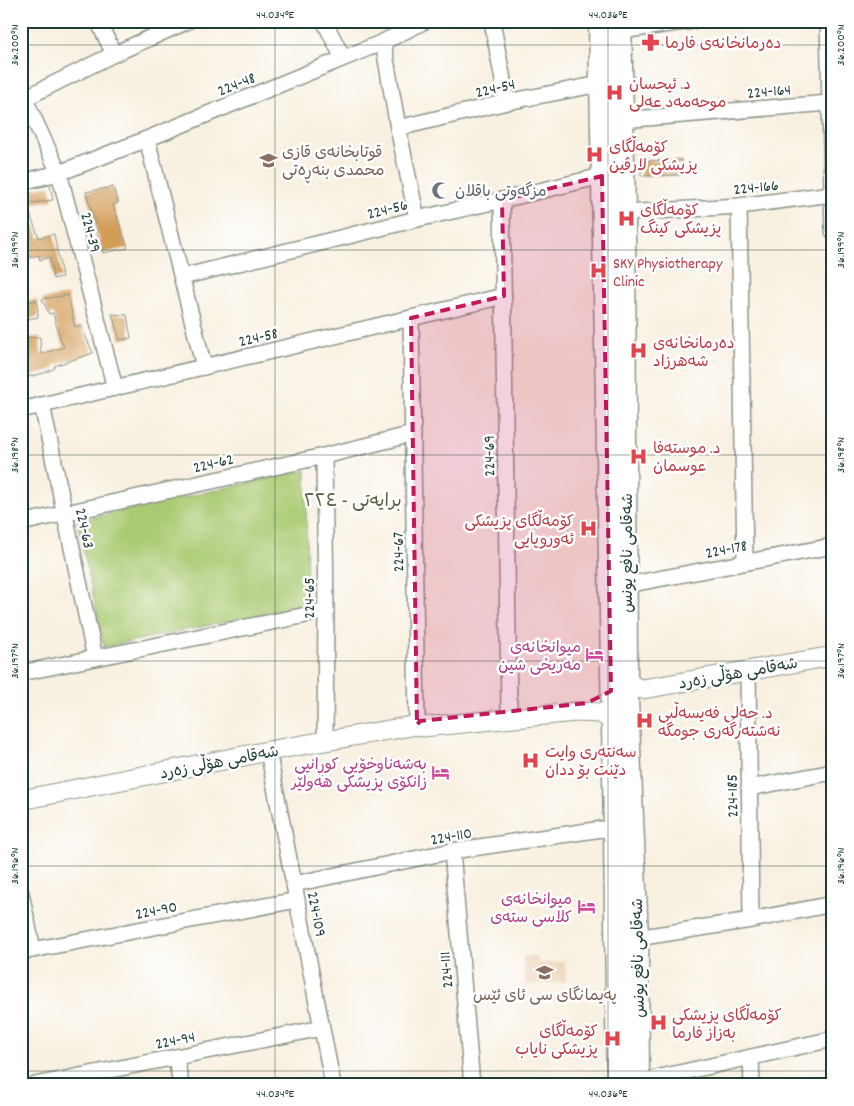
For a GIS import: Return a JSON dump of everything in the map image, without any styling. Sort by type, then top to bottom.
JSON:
[{"type":"main road","name":"شەقامی نافع یونس","points":[[600,21],[602,176],[614,307],[626,585],[627,685],[620,715],[615,832],[631,1084]]},
{"type":"main road","name":"شەقامی نافع یونس","points":[[620,26],[624,213],[614,307],[627,685]]},
{"type":"main road","name":"شەقامی نافع یونس","points":[[620,715],[637,938],[631,1084]]},
{"type":"street","points":[[98,21],[114,54]]},
{"type":"street","points":[[23,95],[188,21]]},
{"type":"street","points":[[324,21],[343,58]]},
{"type":"street","name":"224-48","points":[[21,182],[59,174],[147,139],[383,42],[425,21]]},
{"type":"street","points":[[492,21],[507,102]]},
{"type":"street","points":[[620,26],[692,21]]},
{"type":"street","points":[[828,21],[833,232]]},
{"type":"street","points":[[383,42],[417,219]]},
{"type":"street","name":"224-54","points":[[398,128],[507,102],[600,84]]},
{"type":"street","name":"224-39","points":[[23,95],[59,174],[115,388]]},
{"type":"street","name":"224-164","points":[[622,120],[829,102]]},
{"type":"street","points":[[147,139],[204,367]]},
{"type":"street","name":"224-56","points":[[182,277],[602,176]]},
{"type":"street","name":"224-166","points":[[624,213],[739,206],[832,194]]},
{"type":"street","name":"224-69","points":[[502,200],[509,710]]},
{"type":"street","points":[[739,206],[744,562]]},
{"type":"street","name":"224-58","points":[[21,410],[504,296]]},
{"type":"street","name":"224-67","points":[[411,318],[417,725]]},
{"type":"street","name":"224-63","points":[[42,405],[95,658]]},
{"type":"street","name":"224-62","points":[[21,523],[324,456],[413,434]]},
{"type":"street","name":"224-65","points":[[324,456],[325,741]]},
{"type":"street","name":"224-178","points":[[626,585],[833,546]]},
{"type":"street","points":[[21,673],[326,611]]},
{"type":"street","name":"شەقامی هۆڵی زەرد","points":[[417,725],[422,721],[597,701],[627,685],[748,671],[833,656]]},
{"type":"street","name":"224-185","points":[[748,671],[751,920]]},
{"type":"street","name":"شەقامی هۆڵی زەرد","points":[[21,800],[268,751],[417,725],[423,727],[575,712],[620,715]]},
{"type":"street","name":"224-109","points":[[268,751],[333,1085]]},
{"type":"street","points":[[748,788],[833,772]]},
{"type":"street","name":"224-110","points":[[294,884],[452,851],[602,829],[615,832]]},
{"type":"street","name":"224-111","points":[[452,851],[472,1085]]},
{"type":"street","points":[[21,893],[27,951]]},
{"type":"street","name":"224-90","points":[[27,951],[297,900]]},
{"type":"street","points":[[637,938],[751,920],[833,904]]},
{"type":"street","name":"224-94","points":[[35,1085],[322,1028]]},
{"type":"street","points":[[631,1084],[833,1039]]},
{"type":"street","points":[[176,1057],[180,1085]]},
{"type":"street","points":[[751,1058],[752,1085]]},
{"type":"highlighted area","points":[[602,176],[611,691],[587,703],[420,721],[417,725],[411,318],[504,296],[502,200]]},
{"type":"shaded area","name":"پەیمانگای سی ئای ئێس","points":[[537,955],[538,963],[565,961],[566,982],[525,985],[523,956]]},
{"type":"green space","points":[[306,470],[307,605],[104,647],[77,521]]},
{"type":"building","points":[[682,160],[682,175],[641,176],[641,161]]},
{"type":"building","points":[[50,185],[53,200],[26,204],[39,238],[54,234],[62,277],[53,279],[50,257],[40,260],[39,255],[21,260],[21,191]]},
{"type":"building","points":[[113,187],[118,203],[113,205],[128,248],[103,253],[86,192]]},
{"type":"building","points":[[68,295],[75,327],[81,326],[93,353],[54,366],[55,368],[44,373],[28,377],[27,349],[21,350],[21,338],[40,337],[41,354],[64,347],[53,313],[49,314],[42,299]]},
{"type":"building","points":[[37,300],[38,317],[28,319],[22,302]]},
{"type":"building","points":[[112,314],[127,315],[131,338],[120,340]]},
{"type":"place","name":"دەرمانخانەی فارما","points":[[651,42]]},
{"type":"place","name":"د. ئیحسان موحەمەد عەلی","points":[[615,92]]},
{"type":"place","name":"کۆمەڵگای پزیشکی لارڤین","points":[[595,155]]},
{"type":"place","name":"قوتابخانەی قازی محمدی بنەڕەتی","points":[[268,160]]},
{"type":"place","name":"مزگه‌وتی باقلان","points":[[441,190]]},
{"type":"place","name":"کۆمەڵگای پزیشکی کینگ","points":[[626,218]]},
{"type":"place","name":"SKY Physiotherapy Clinic","points":[[599,271]]},
{"type":"place","name":"دەرمانخانەی شەهرزاد","points":[[639,351]]},
{"type":"place","name":"د. موستەفا عوسمان","points":[[639,456]]},
{"type":"place","name":"کۆمەڵگای پزیشکی ئەوروپایی","points":[[588,529]]},
{"type":"place","name":"میوانخانەی مەریخی شین","points":[[595,655]]},
{"type":"place","name":"د. حەلی فەیسەڵیی نەشتەرگەری جومگە","points":[[644,721]]},
{"type":"place","name":"سەنتەری وایت دێنت بۆ ددان","points":[[531,760]]},
{"type":"place","name":"بەشەناوخۆیی کوڕانیی زانکۆی پزیشکی هەولێر","points":[[441,772]]},
{"type":"place","name":"میوانخانەی کلاسی ستەی","points":[[586,907]]},
{"type":"place","name":"پەیمانگای سی ئای ئێس","points":[[545,973]]},
{"type":"place","name":"کۆمەڵگای پزیشکی بەزاز فارما","points":[[658,1023]]},
{"type":"place","name":"کۆمەڵگای پزیشکی نایاب","points":[[612,1039]]},
{"type":"district","name":"برایەتی - ٢٢٤","points":[[353,500]]}]
